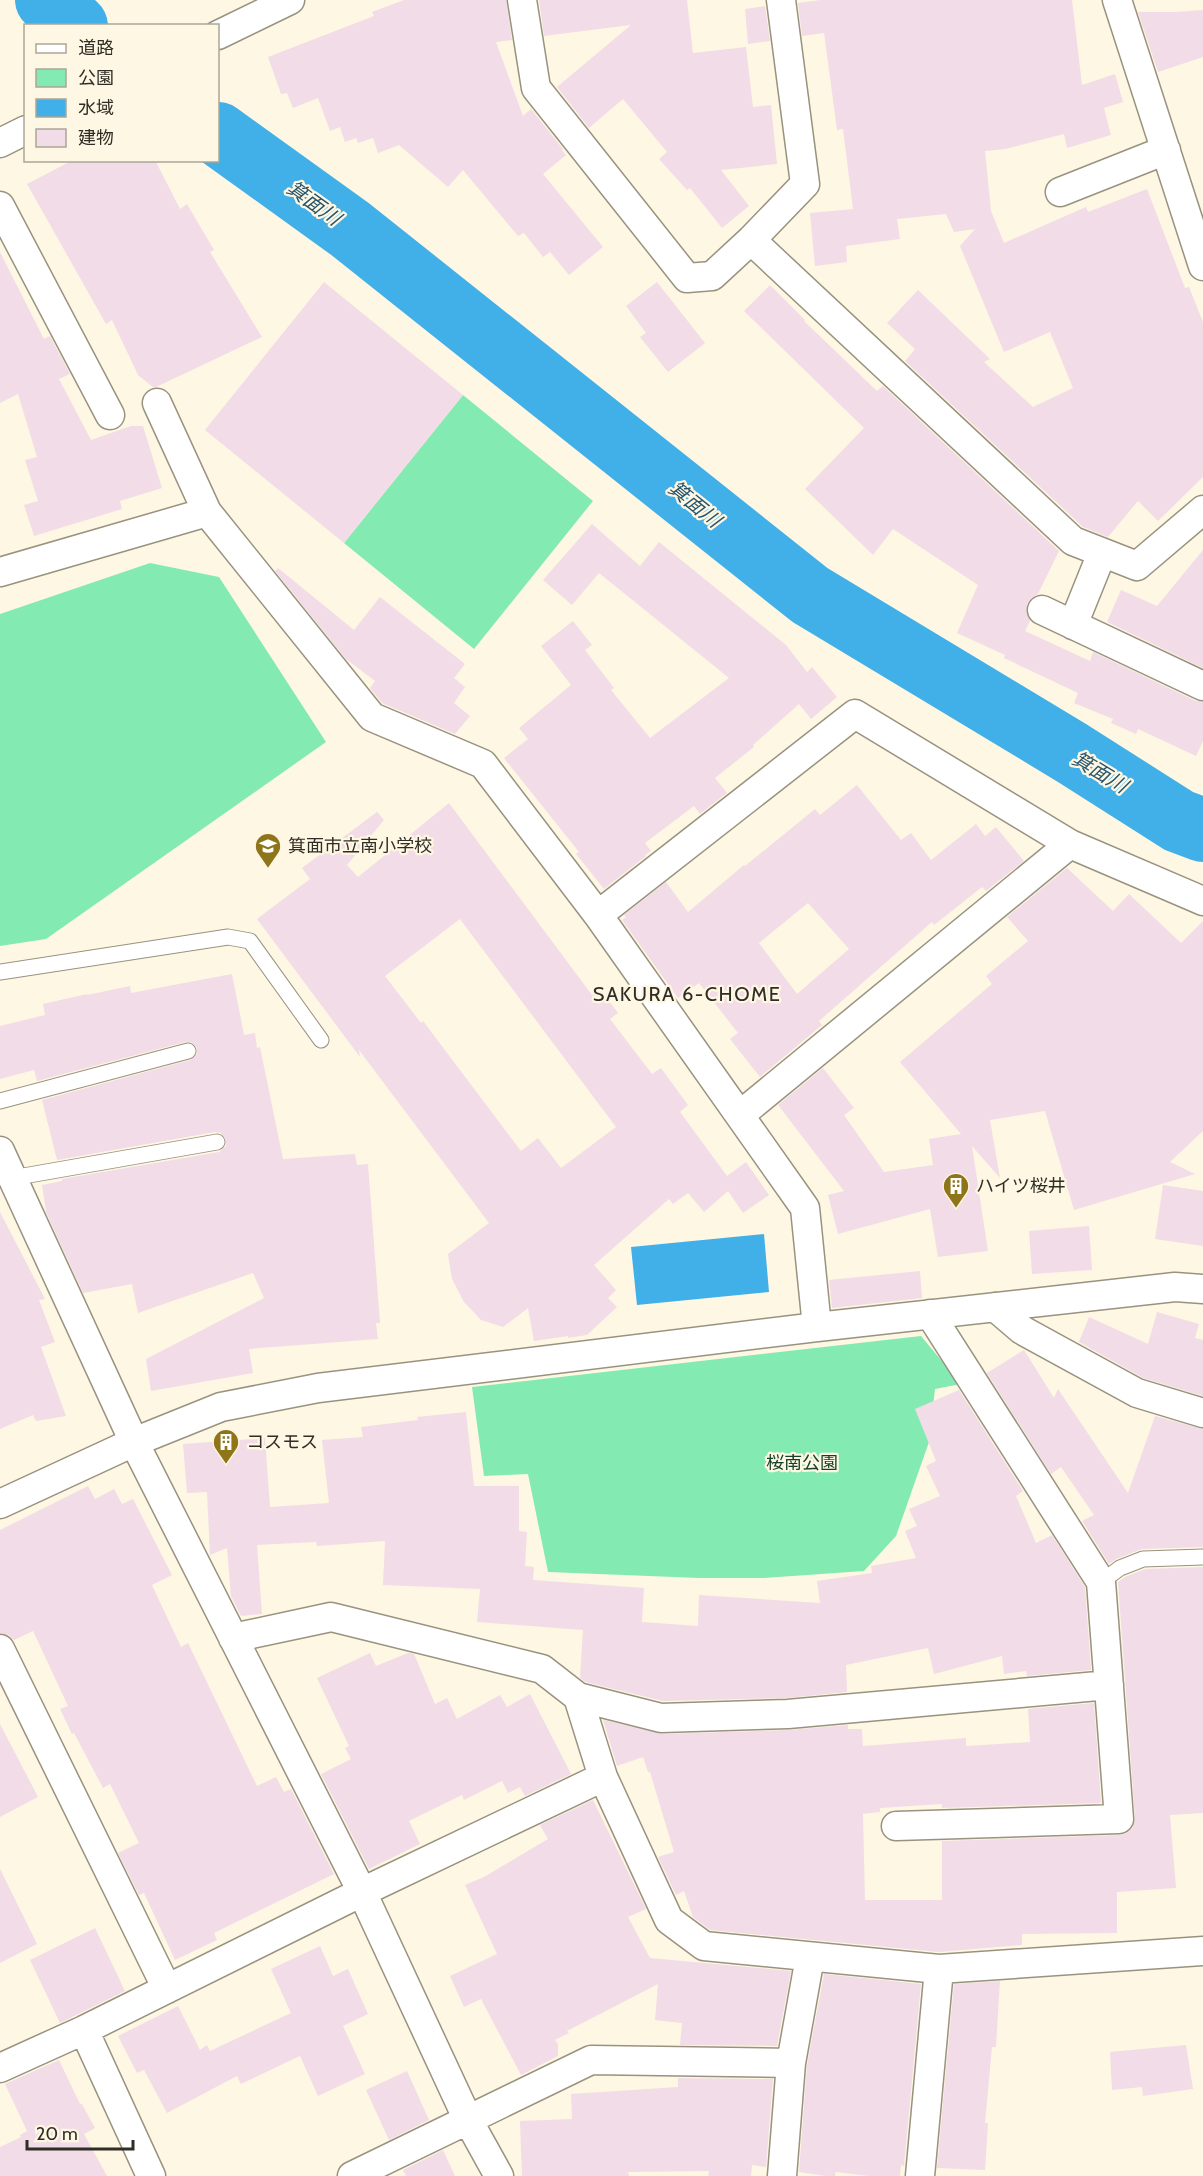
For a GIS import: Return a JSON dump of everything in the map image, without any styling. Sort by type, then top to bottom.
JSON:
[{"type":"street","points":[[219,35],[290,0]]},
{"type":"street","points":[[522,0],[536,88],[687,278],[712,276],[805,184],[781,0]]},
{"type":"street","points":[[1118,0],[1203,266]]},
{"type":"street","points":[[0,143],[24,131]]},
{"type":"street","points":[[1060,192],[1166,150]]},
{"type":"street","points":[[0,206],[110,415]]},
{"type":"street","points":[[750,240],[1073,541],[1137,566],[1203,510]]},
{"type":"street","points":[[157,403],[207,512],[372,717],[483,764],[598,915],[741,1115],[805,1208],[817,1327]]},
{"type":"street","points":[[0,572],[207,512]]},
{"type":"street","points":[[1073,625],[1102,553]]},
{"type":"street","points":[[1042,610],[1203,686]]},
{"type":"street","points":[[598,915],[855,714],[1070,844],[1203,901]]},
{"type":"street","points":[[741,1115],[1070,844]]},
{"type":"street","points":[[0,1151],[134,1442],[362,1892],[468,2120],[499,2176]]},
{"type":"street","points":[[0,1504],[134,1442],[221,1407],[318,1388],[930,1314],[1175,1287],[1203,1289]]},
{"type":"street","points":[[996,1307],[1022,1330],[1137,1393],[1203,1413]]},
{"type":"street","points":[[896,1826],[1119,1819],[1101,1582],[930,1314]]},
{"type":"street","points":[[233,1638],[331,1617],[542,1669],[578,1697],[661,1718],[788,1714],[1109,1685]]},
{"type":"street","points":[[0,1649],[167,1989]]},
{"type":"street","points":[[578,1697],[603,1777],[669,1920],[704,1946],[939,1969],[1203,1951]]},
{"type":"street","points":[[0,2068],[84,2030],[362,1892],[603,1777]]},
{"type":"street","points":[[782,2176],[791,2063],[810,1957]]},
{"type":"street","points":[[921,2176],[939,1969]]},
{"type":"street","points":[[84,2030],[152,2176]]},
{"type":"street","points":[[352,2176],[591,2060],[791,2063]]},
{"type":"lane","points":[[0,972],[228,937],[250,941],[321,1040]]},
{"type":"lane","points":[[0,1101],[188,1051]]},
{"type":"lane","points":[[12,1178],[217,1142]]},
{"type":"lane","points":[[1101,1582],[1120,1568],[1143,1559],[1203,1557]]},
{"type":"green space","points":[[463,395],[593,501],[474,649],[344,543]]},
{"type":"green space","points":[[150,563],[219,577],[326,742],[46,939],[0,946],[0,614]]},
{"type":"green space","name":"桜南公園","points":[[921,1336],[961,1384],[935,1389],[929,1442],[896,1536],[864,1571],[764,1578],[699,1578],[548,1572],[528,1474],[484,1476],[472,1387]]},
{"type":"water","points":[[764,1234],[769,1292],[637,1305],[631,1247]]},
{"type":"building","points":[[404,0],[506,0],[512,40],[496,42],[523,116],[531,109],[566,155],[543,174],[603,247],[569,275],[550,252],[543,257],[524,233],[518,236],[463,170],[448,187],[399,145],[378,153],[373,138],[358,143],[356,138],[345,142],[340,127],[330,131],[318,98],[293,108],[287,93],[281,94],[268,57],[374,16],[372,12]]},
{"type":"building","points":[[539,0],[687,0],[693,53],[746,47],[753,107],[771,105],[777,164],[721,170],[749,206],[722,228],[690,188],[687,190],[659,159],[667,152],[623,99],[589,128],[557,87],[631,25],[544,36]]},
{"type":"building","points":[[820,0],[1072,0],[1082,85],[1115,74],[1123,102],[1104,108],[1111,135],[1067,148],[1064,134],[1005,149],[985,151],[991,211],[1004,243],[1086,207],[1088,212],[1147,189],[1185,288],[1189,287],[1203,322],[1203,477],[1158,521],[1138,501],[1108,537],[1083,527],[905,361],[915,349],[887,323],[918,290],[990,359],[984,362],[1033,407],[1073,388],[1050,332],[1004,352],[960,246],[975,229],[954,232],[946,214],[897,219],[900,239],[846,246],[847,262],[815,266],[810,213],[853,209],[843,129],[837,130],[824,33],[802,36],[798,3]]},
{"type":"building","points":[[765,6],[770,41],[748,44],[745,9]]},
{"type":"building","points":[[1203,10],[1203,57],[1158,72],[1138,12]]},
{"type":"building","points":[[69,162],[156,162],[180,209],[187,204],[214,250],[210,252],[262,337],[153,387],[138,375],[112,320],[106,324],[27,184]]},
{"type":"building","points":[[0,252],[44,339],[50,336],[70,374],[59,379],[91,440],[131,426],[143,426],[162,488],[120,501],[122,509],[34,536],[24,505],[38,501],[25,460],[37,457],[18,394],[0,403]]},
{"type":"building","points":[[324,282],[463,395],[344,543],[205,430]]},
{"type":"building","points":[[657,282],[705,343],[668,372],[640,337],[646,333],[626,306]]},
{"type":"building","points":[[770,285],[877,391],[883,386],[1059,551],[1038,594],[1032,597],[1027,604],[1026,612],[1030,621],[1025,631],[1090,661],[1093,652],[1196,701],[1203,702],[1203,741],[1196,756],[1138,729],[1136,734],[1111,723],[1113,719],[1074,703],[1078,693],[957,633],[978,585],[893,529],[873,555],[805,489],[864,428],[744,311]]},
{"type":"building","points":[[592,524],[640,566],[659,542],[786,645],[807,672],[812,667],[837,697],[811,719],[799,704],[753,745],[754,747],[715,778],[727,793],[700,814],[694,806],[645,843],[651,851],[604,889],[576,854],[579,852],[504,758],[528,739],[519,728],[571,685],[541,646],[573,621],[592,645],[585,650],[614,688],[611,690],[650,738],[729,678],[599,573],[572,605],[543,580]]},
{"type":"building","points":[[1203,550],[1203,668],[1107,622],[1121,590],[1157,606]]},
{"type":"building","points":[[278,568],[354,630],[380,597],[465,664],[454,678],[465,687],[454,703],[470,716],[455,734],[382,703],[370,688],[375,681],[346,659],[275,571]]},
{"type":"building","points":[[857,785],[901,840],[911,833],[931,860],[976,824],[985,836],[996,827],[1024,861],[986,891],[982,887],[934,925],[932,922],[819,1021],[822,1025],[760,1077],[730,1039],[738,1033],[699,983],[678,998],[622,920],[626,917],[624,915],[666,882],[688,912],[815,809],[820,815]],"holes":[[[808,903],[849,949],[797,994],[759,943]]]},
{"type":"building","points":[[449,803],[592,995],[600,989],[618,1013],[610,1019],[652,1074],[661,1068],[688,1105],[680,1112],[727,1176],[746,1162],[769,1195],[743,1213],[728,1191],[704,1212],[688,1193],[673,1204],[669,1199],[594,1265],[616,1290],[608,1298],[617,1307],[587,1335],[534,1341],[528,1308],[503,1327],[481,1320],[464,1302],[452,1279],[448,1254],[489,1223],[359,1050],[360,1057],[257,919],[310,879],[302,868],[377,812],[384,820],[347,865],[358,877]],"holes":[[[460,919],[616,1127],[561,1168],[538,1138],[521,1151],[423,1021],[421,1023],[385,976]]]},
{"type":"building","points":[[1067,868],[1113,911],[1129,894],[1181,943],[1203,921],[1203,1131],[1170,1162],[1195,1174],[1074,1210],[1045,1111],[990,1120],[1000,1178],[972,1146],[988,1251],[938,1257],[930,1209],[838,1234],[828,1195],[844,1191],[778,1105],[823,1068],[854,1108],[844,1115],[884,1172],[933,1165],[929,1139],[961,1134],[900,1062],[992,984],[986,976],[1028,941],[1007,917]]},
{"type":"building","points":[[232,974],[244,1035],[255,1033],[257,1048],[260,1047],[283,1159],[355,1154],[357,1165],[368,1164],[380,1323],[376,1323],[378,1339],[249,1349],[253,1373],[151,1391],[146,1359],[264,1298],[253,1273],[138,1313],[132,1284],[83,1293],[46,1212],[42,1185],[62,1181],[62,1179],[219,1152],[226,1146],[226,1140],[221,1133],[215,1132],[57,1160],[42,1100],[190,1060],[197,1054],[197,1048],[191,1042],[185,1042],[37,1081],[34,1070],[0,1079],[0,1026],[45,1015],[43,1004],[87,994],[130,986],[131,993]]},
{"type":"building","points":[[1163,1185],[1203,1191],[1203,1246],[1155,1239]]},
{"type":"building","points":[[0,1212],[45,1299],[39,1300],[55,1342],[41,1347],[66,1416],[36,1421],[33,1415],[0,1429]]},
{"type":"building","points":[[1089,1226],[1092,1270],[1032,1274],[1029,1231]]},
{"type":"building","points":[[920,1271],[922,1298],[832,1308],[829,1280]]},
{"type":"building","points":[[1157,1312],[1199,1324],[1195,1338],[1203,1340],[1203,1396],[1143,1378],[1079,1342],[1089,1317],[1148,1344]]},
{"type":"building","points":[[1024,1350],[1054,1398],[1058,1389],[1128,1493],[1155,1416],[1203,1429],[1203,1547],[1142,1549],[1109,1564],[1082,1521],[1094,1515],[1061,1467],[1051,1474],[987,1373]]},
{"type":"building","points":[[959,1390],[1023,1491],[1016,1496],[1036,1543],[1052,1535],[1085,1587],[1091,1670],[1027,1676],[1026,1671],[1004,1674],[1002,1656],[934,1674],[928,1648],[846,1665],[847,1692],[787,1698],[663,1701],[585,1682],[580,1678],[583,1630],[477,1622],[480,1589],[383,1585],[385,1541],[317,1546],[316,1542],[257,1545],[262,1614],[241,1616],[231,1596],[227,1548],[210,1555],[207,1492],[187,1493],[183,1444],[265,1438],[270,1507],[329,1503],[322,1440],[363,1437],[361,1427],[418,1420],[417,1417],[466,1412],[474,1486],[519,1486],[519,1531],[527,1532],[525,1566],[534,1567],[533,1580],[644,1588],[642,1622],[698,1626],[699,1595],[820,1603],[817,1581],[872,1573],[871,1566],[916,1558],[905,1531],[917,1526],[909,1509],[940,1496],[926,1466],[936,1461],[915,1409]]},
{"type":"building","points":[[88,1486],[95,1499],[114,1489],[122,1504],[133,1499],[172,1575],[152,1585],[181,1647],[188,1643],[257,1786],[276,1777],[284,1792],[291,1789],[334,1874],[214,1933],[217,1940],[175,1960],[144,1893],[139,1895],[118,1853],[139,1843],[110,1784],[103,1788],[74,1733],[72,1734],[60,1709],[68,1706],[33,1631],[14,1640],[9,1635],[0,1633],[0,1530]]},
{"type":"building","points":[[1203,1567],[1203,1813],[1170,1815],[1176,1888],[1117,1892],[1117,1933],[1022,1934],[1022,1945],[939,1952],[710,1930],[693,1917],[684,1891],[676,1895],[658,1857],[674,1852],[650,1772],[648,1772],[643,1757],[617,1766],[603,1720],[662,1734],[789,1730],[848,1725],[848,1729],[862,1729],[863,1746],[966,1738],[966,1746],[1030,1742],[1028,1709],[1094,1703],[1101,1803],[942,1808],[942,1804],[880,1808],[880,1812],[863,1814],[865,1900],[942,1900],[942,1841],[1120,1835],[1127,1833],[1133,1827],[1135,1818],[1118,1582],[1145,1569]]},
{"type":"building","points":[[370,1653],[376,1666],[408,1653],[414,1654],[435,1704],[447,1698],[457,1719],[500,1695],[507,1707],[530,1694],[571,1774],[525,1796],[520,1787],[508,1793],[502,1781],[464,1800],[462,1795],[409,1821],[420,1844],[369,1869],[321,1774],[351,1759],[345,1748],[349,1746],[317,1678]]},
{"type":"building","points":[[0,1724],[38,1797],[0,1817]]},
{"type":"building","points":[[593,1800],[646,1909],[628,1917],[650,1958],[791,1971],[777,2046],[680,2045],[682,2023],[655,2020],[658,1984],[567,2031],[569,2033],[555,2040],[558,2044],[558,2056],[521,2075],[481,1999],[464,2007],[450,1976],[497,1954],[465,1885],[484,1877],[548,1839],[540,1825]]},
{"type":"building","points":[[0,1869],[37,1944],[0,1963]]},
{"type":"building","points":[[95,1928],[125,1991],[60,2023],[30,1960]]},
{"type":"building","points":[[320,1946],[333,1976],[348,1969],[368,2014],[343,2026],[365,2074],[318,2096],[300,2056],[241,2084],[237,2076],[167,2113],[144,2070],[137,2073],[118,2036],[178,2006],[200,2050],[207,2045],[210,2051],[291,2013],[271,1969]]},
{"type":"building","points":[[824,1974],[921,1984],[904,2166],[901,2165],[900,2176],[868,2176],[836,2172],[835,2176],[826,2176],[799,2172],[807,2065]]},
{"type":"building","points":[[1000,1981],[996,2047],[992,2047],[985,2123],[988,2123],[985,2170],[937,2168],[954,1984]]},
{"type":"building","points":[[1186,2045],[1193,2089],[1143,2096],[1142,2087],[1112,2090],[1110,2052]]},
{"type":"building","points":[[59,2060],[80,2104],[95,2128],[84,2134],[107,2176],[0,2176],[0,2147],[21,2137],[20,2135],[27,2131],[5,2084]]},
{"type":"building","points":[[407,2071],[429,2120],[389,2140],[366,2090]]},
{"type":"building","points":[[678,2078],[773,2079],[766,2167],[752,2165],[751,2176],[708,2176],[709,2171],[628,2172],[629,2176],[522,2176],[520,2121],[572,2119],[571,2094],[678,2087]]},
{"type":"building","points":[[443,2150],[455,2176],[406,2176],[403,2170]]},
{"type":"waterway","name":"箕面川","points":[[47,0],[74,24]]},
{"type":"waterway","name":"箕面川","points":[[219,135],[350,229],[810,595],[1072,753],[1179,821],[1203,830]]},
{"type":"place","name":"箕面市立南小学校","points":[[268,869]]},
{"type":"place","name":"ハイツ桜井","points":[[956,1209]]},
{"type":"place","name":"コスモス","points":[[226,1465]]},
{"type":"district","name":"SAKURA 6-CHOME","points":[[687,994]]}]
